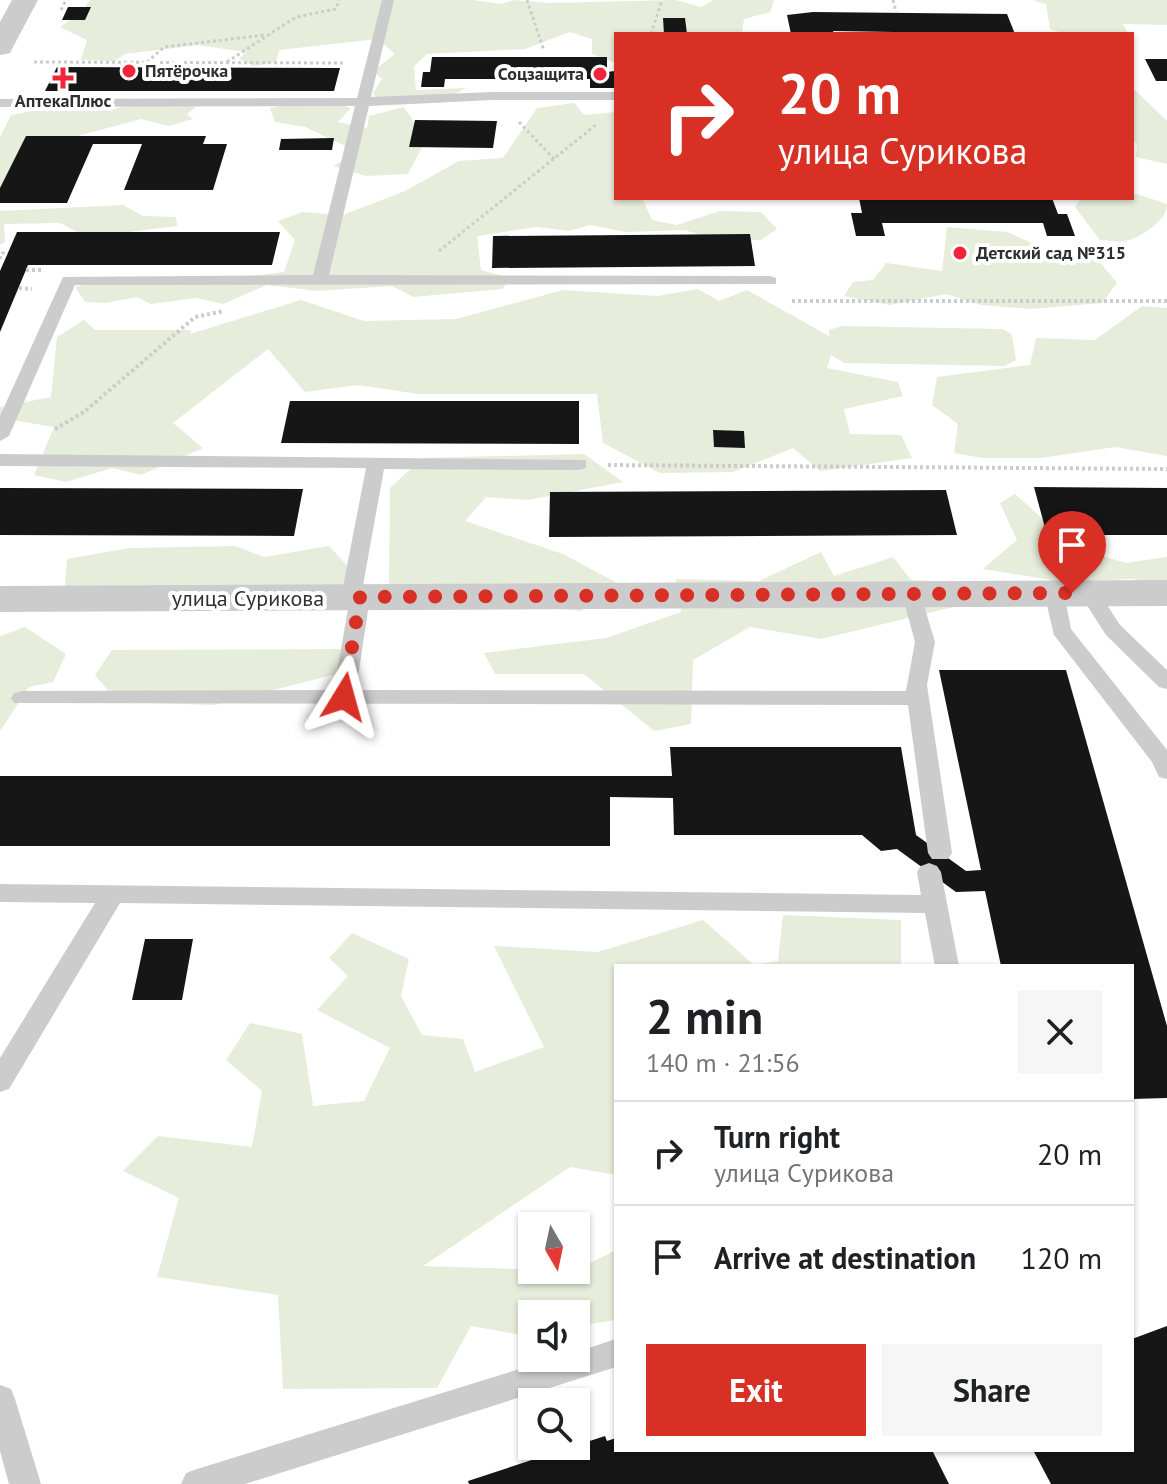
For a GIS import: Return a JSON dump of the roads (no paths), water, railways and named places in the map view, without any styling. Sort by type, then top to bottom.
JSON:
[{"type":"street","points":[[4,32],[25,0]]},
{"type":"street","name":"улица Сурикова","points":[[0,599],[1167,593]]},
{"type":"lane","points":[[320,280],[388,0]]},
{"type":"lane","points":[[0,103],[362,102],[492,96],[614,96]]},
{"type":"lane","points":[[0,436],[69,280],[770,281]]},
{"type":"lane","points":[[2,460],[579,464]]},
{"type":"lane","points":[[344,697],[355,597],[376,463]]},
{"type":"lane","points":[[1167,682],[1072,593],[1061,630],[1162,759],[1167,771]]},
{"type":"lane","points":[[912,594],[925,642],[916,685],[937,904],[947,964]]},
{"type":"lane","points":[[22,698],[917,698]]},
{"type":"lane","points":[[0,893],[937,904]]},
{"type":"lane","points":[[0,1081],[114,893]]},
{"type":"lane","points":[[197,1484],[614,1354]]},
{"type":"lane","points":[[0,1399],[25,1484]]},
{"type":"place","name":"Пятёрочка","points":[[129,71]]},
{"type":"place","name":"Соцзащита","points":[[600,74]]},
{"type":"place","name":"АптекаПлюс","points":[[63,78]]},
{"type":"place","name":"Детский сад №315","points":[[960,253]]}]
